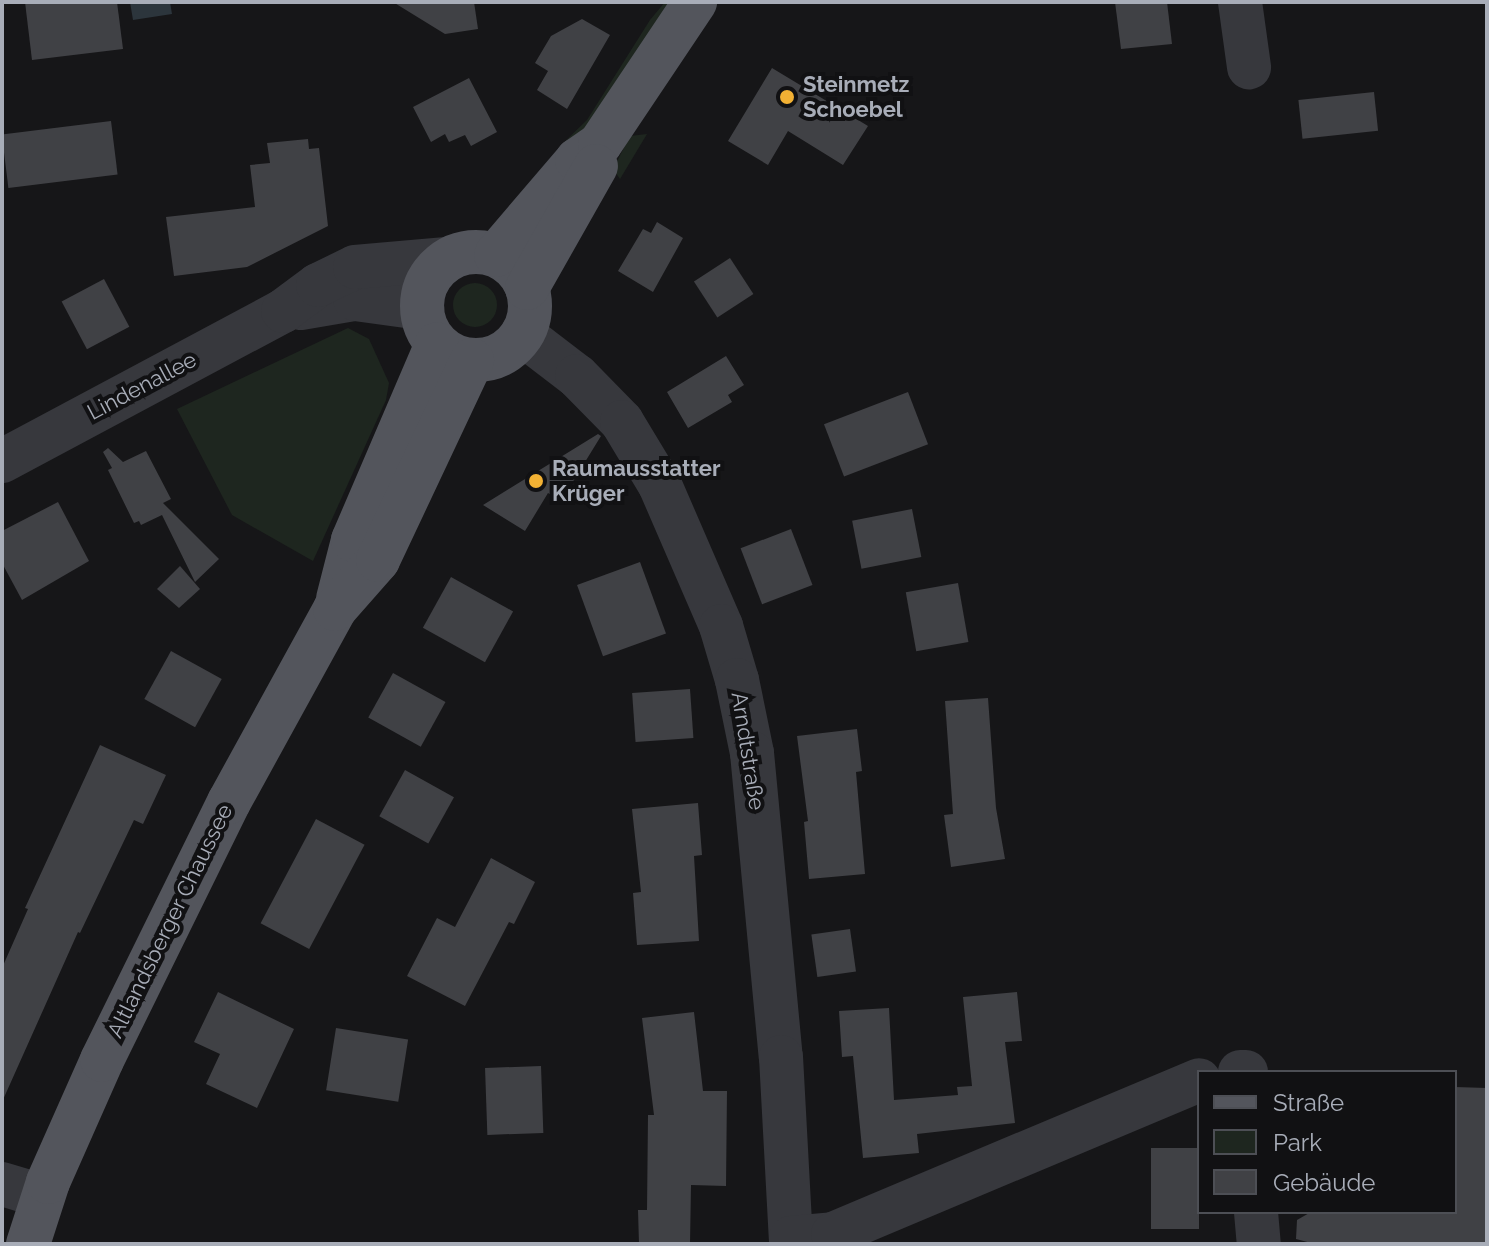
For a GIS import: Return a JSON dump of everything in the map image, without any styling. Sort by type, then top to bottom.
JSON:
[{"type":"main road","points":[[496,255],[577,160],[600,144],[695,2]]},
{"type":"main road","points":[[444,337],[501,354],[522,334],[528,319],[527,288],[594,174],[600,144]]},
{"type":"main road","points":[[447,259],[463,253],[496,255],[510,263],[527,288]]},
{"type":"main road","name":"Altlandsberger Chaussee","points":[[28,1244],[22,1190],[102,1060],[197,864],[335,609],[378,560],[444,337],[428,280],[447,259]]},
{"type":"street","points":[[1240,2],[1249,67]]},
{"type":"street","name":"Lindenallee","points":[[2,461],[283,311],[318,285],[355,267],[447,259]]},
{"type":"street","name":"Lindenallee","points":[[283,311],[355,299],[444,337]]},
{"type":"street","name":"Arndtstraße","points":[[522,334],[577,376],[622,422],[660,485],[721,626],[737,680],[752,753],[781,1057],[791,1241],[833,1234],[1197,1081]]},
{"type":"street","points":[[1256,1214],[1259,1244]]},
{"type":"green space","points":[[665,2],[675,2],[589,125],[558,148],[587,120],[650,20]]},
{"type":"green space","points":[[647,134],[620,179],[613,169],[630,136]]},
{"type":"green space","points":[[475,283],[491,289],[497,305],[491,321],[475,327],[459,321],[453,305],[459,289]]},
{"type":"green space","points":[[348,328],[369,339],[389,383],[386,400],[313,561],[232,515],[177,409]]},
{"type":"shaded area","points":[[130,2],[170,2],[172,14],[133,20]]},
{"type":"building","points":[[25,2],[117,2],[123,49],[32,60]]},
{"type":"building","points":[[393,2],[474,2],[478,29],[445,34]]},
{"type":"building","points":[[1115,2],[1167,2],[1172,44],[1121,49]]},
{"type":"building","points":[[582,19],[610,35],[567,109],[537,90],[548,71],[535,63],[551,36]]},
{"type":"building","name":"Steinmetz Schoebel","points":[[772,68],[868,126],[843,165],[788,131],[768,165],[728,141]]},
{"type":"building","points":[[469,78],[497,132],[471,146],[465,135],[449,142],[445,134],[431,142],[413,107]]},
{"type":"building","points":[[1374,92],[1378,131],[1302,139],[1298,100]]},
{"type":"building","points":[[111,121],[118,175],[8,188],[2,134]]},
{"type":"building","points":[[308,139],[309,149],[319,148],[328,226],[247,267],[174,276],[166,217],[255,207],[250,165],[270,163],[267,143]]},
{"type":"building","points":[[657,222],[683,238],[653,292],[618,271],[643,229],[651,233]]},
{"type":"building","points":[[730,258],[753,294],[717,317],[694,281]]},
{"type":"building","points":[[104,279],[129,327],[87,349],[62,302]]},
{"type":"building","points":[[726,356],[744,385],[728,395],[732,402],[688,428],[667,392]]},
{"type":"building","points":[[908,392],[928,444],[844,477],[824,424]]},
{"type":"building","name":"Raumausstatter Krüger","points":[[598,434],[601,436],[561,501],[548,493],[525,531],[483,505]]},
{"type":"building","points":[[108,448],[123,462],[146,451],[171,499],[163,503],[219,559],[195,582],[162,515],[141,525],[139,521],[134,523],[108,470],[112,468],[103,452]]},
{"type":"building","points":[[58,502],[89,561],[22,600],[2,563],[2,531]]},
{"type":"building","points":[[912,509],[921,557],[861,569],[852,521]]},
{"type":"building","points":[[791,529],[813,585],[762,604],[741,548]]},
{"type":"building","points":[[640,562],[666,633],[603,656],[577,585]]},
{"type":"building","points":[[180,566],[200,589],[179,608],[157,589]]},
{"type":"building","points":[[451,577],[513,611],[485,662],[423,628]]},
{"type":"building","points":[[958,583],[968,642],[916,651],[906,592]]},
{"type":"building","points":[[171,651],[222,679],[195,727],[144,699]]},
{"type":"building","points":[[393,673],[445,702],[421,747],[368,718]]},
{"type":"building","points":[[690,689],[693,738],[636,742],[632,693]]},
{"type":"building","points":[[988,698],[996,808],[1005,859],[951,867],[944,815],[953,814],[945,701]]},
{"type":"building","points":[[857,729],[862,771],[856,772],[865,874],[809,879],[804,822],[808,821],[797,736]]},
{"type":"building","points":[[100,745],[166,775],[143,824],[134,820],[78,932],[2,1102],[2,968],[28,909],[25,908]]},
{"type":"building","points":[[405,770],[454,797],[428,844],[379,816]]},
{"type":"building","points":[[698,803],[702,855],[694,856],[699,941],[637,945],[633,893],[641,892],[632,809]]},
{"type":"building","points":[[316,819],[365,845],[309,949],[261,923]]},
{"type":"building","points":[[491,858],[535,882],[514,924],[509,922],[465,1006],[407,976],[437,918],[455,927]]},
{"type":"building","points":[[850,929],[856,972],[817,977],[811,934]]},
{"type":"building","points":[[218,992],[294,1029],[257,1108],[206,1084],[220,1054],[194,1042]]},
{"type":"building","points":[[1017,992],[1022,1041],[1005,1042],[1015,1123],[917,1134],[919,1153],[863,1158],[853,1056],[842,1057],[839,1011],[889,1008],[894,1100],[958,1095],[957,1087],[972,1086],[963,997]]},
{"type":"building","points":[[694,1012],[703,1091],[727,1091],[726,1186],[691,1185],[690,1244],[639,1244],[638,1210],[647,1210],[648,1115],[654,1115],[642,1018]]},
{"type":"building","points":[[336,1028],[408,1039],[398,1102],[326,1090]]},
{"type":"building","points":[[541,1066],[543,1133],[487,1135],[485,1068]]},
{"type":"building","points":[[1457,1087],[1487,1088],[1487,1244],[1315,1244],[1296,1239],[1297,1220],[1308,1214],[1457,1214]]},
{"type":"building","points":[[1151,1148],[1197,1148],[1199,1229],[1151,1229]]},
{"type":"place","name":"Steinmetz Schoebel","points":[[787,97]]},
{"type":"place","name":"Raumausstatter Krüger","points":[[536,481]]}]
